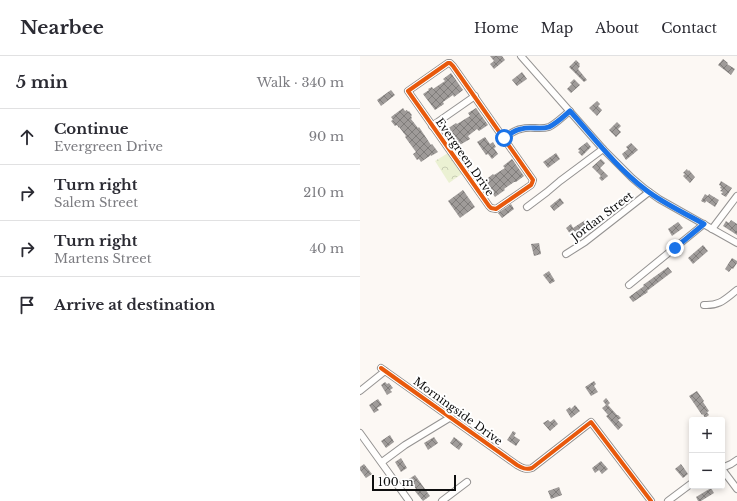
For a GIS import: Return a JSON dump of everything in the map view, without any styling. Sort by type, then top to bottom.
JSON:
[{"type":"street","points":[[521,56],[627,174],[659,199],[737,243]]},
{"type":"street","name":"Evergreen Drive","points":[[450,63],[475,96],[532,178],[533,182],[499,208],[493,209],[488,206],[432,126],[408,91],[446,64],[450,63]]},
{"type":"street","name":"Evergreen Drive","points":[[432,126],[475,96]]},
{"type":"street","points":[[504,138],[521,128],[548,127],[570,111]]},
{"type":"street","points":[[527,207],[603,149]]},
{"type":"street","name":"Jordan Street","points":[[566,254],[585,242],[649,192]]},
{"type":"street","points":[[712,229],[737,196]]},
{"type":"street","points":[[629,285],[704,224]]},
{"type":"street","points":[[704,304],[715,305],[737,290]]},
{"type":"street","name":"Morningside Drive","points":[[360,390],[383,369],[524,469],[532,468],[592,422],[651,501]]},
{"type":"street","points":[[382,462],[451,417]]},
{"type":"street","points":[[360,433],[409,501]]},
{"type":"street","points":[[725,467],[737,460]]},
{"type":"street","points":[[725,472],[737,489]]},
{"type":"street","points":[[442,501],[467,482]]},
{"type":"street","points":[[668,501],[689,485]]},
{"type":"green space","points":[[448,153],[463,173],[449,183],[435,161]]},
{"type":"building","points":[[490,56],[502,56],[505,60],[494,69],[490,64],[494,61]]},
{"type":"building","points":[[723,59],[728,63],[727,64],[735,69],[731,75],[718,65]]},
{"type":"building","points":[[576,60],[580,64],[578,69],[587,80],[584,82],[569,67]]},
{"type":"building","points":[[522,72],[527,79],[517,86],[512,80]]},
{"type":"building","points":[[451,73],[463,90],[454,97],[453,95],[443,102],[444,104],[435,110],[423,94],[429,90],[428,89],[432,87],[433,89],[445,81],[443,79]]},
{"type":"building","points":[[574,79],[580,85],[571,93],[567,89],[572,84],[570,83]]},
{"type":"building","points":[[391,90],[395,95],[381,106],[377,100]]},
{"type":"building","points":[[597,101],[600,104],[598,106],[602,110],[597,116],[589,108]]},
{"type":"building","points":[[403,108],[405,111],[409,111],[412,115],[411,119],[438,152],[421,162],[419,159],[417,160],[413,154],[416,152],[405,137],[406,136],[397,125],[395,126],[391,121],[393,120],[391,117]]},
{"type":"building","points":[[476,108],[488,125],[479,131],[477,129],[468,136],[470,139],[458,146],[447,129],[470,116],[468,113]]},
{"type":"building","points":[[617,122],[621,126],[618,129],[621,132],[616,137],[609,130]]},
{"type":"building","points":[[485,137],[490,144],[493,142],[496,147],[494,148],[498,154],[492,159],[488,154],[486,155],[477,142]]},
{"type":"building","points":[[587,142],[591,147],[582,156],[578,152],[580,151],[578,149]]},
{"type":"building","points":[[631,143],[638,150],[626,160],[622,154],[628,149],[626,147]]},
{"type":"building","points":[[556,153],[560,159],[548,168],[543,162]]},
{"type":"building","points":[[512,159],[524,176],[504,189],[505,190],[495,197],[484,181],[493,174],[494,175],[505,168],[503,166]]},
{"type":"building","points":[[601,159],[605,163],[600,168],[608,176],[602,181],[599,178],[601,176],[592,167]]},
{"type":"building","points":[[687,169],[695,177],[690,183],[683,176],[685,174],[683,173]]},
{"type":"building","points":[[721,181],[732,188],[726,197],[721,194],[723,192],[720,191],[722,189],[719,185]]},
{"type":"building","points":[[463,190],[475,207],[460,218],[448,201]]},
{"type":"building","points":[[705,194],[708,196],[709,194],[719,200],[715,207],[706,201],[705,203],[701,201]]},
{"type":"building","points":[[560,198],[564,203],[554,211],[550,206]]},
{"type":"building","points":[[511,204],[514,209],[502,218],[498,213]]},
{"type":"building","points":[[587,219],[591,226],[578,235],[577,233],[571,235],[566,228],[571,224],[573,228]]},
{"type":"building","points":[[731,220],[737,224],[737,235],[723,226],[726,221],[729,223]]},
{"type":"building","points":[[678,222],[683,228],[672,236],[668,229]]},
{"type":"building","points":[[539,243],[541,254],[534,256],[531,244]]},
{"type":"building","points":[[703,245],[708,251],[693,264],[688,258]]},
{"type":"building","points":[[732,258],[737,261],[737,263],[729,272],[725,269]]},
{"type":"building","points":[[668,267],[672,272],[647,291],[648,292],[633,302],[629,297]]},
{"type":"building","points":[[549,271],[555,281],[550,284],[543,275]]},
{"type":"building","points":[[594,381],[596,384],[594,386],[598,392],[591,396],[585,387]]},
{"type":"building","points":[[385,382],[387,384],[389,383],[393,388],[390,390],[392,392],[387,395],[381,385]]},
{"type":"building","points":[[697,391],[709,411],[707,412],[709,415],[704,417],[703,414],[702,415],[689,396]]},
{"type":"building","points":[[606,398],[610,403],[608,405],[621,418],[618,420],[623,425],[618,430],[606,416],[608,415],[602,408],[606,405],[603,401]]},
{"type":"building","points":[[378,399],[382,405],[377,408],[379,410],[374,413],[369,405]]},
{"type":"building","points":[[575,405],[580,411],[571,418],[566,410],[570,407],[571,409]]},
{"type":"building","points":[[554,419],[558,424],[550,431],[543,423],[548,420],[550,422]]},
{"type":"building","points":[[513,431],[516,433],[514,436],[520,440],[516,446],[507,440]]},
{"type":"building","points":[[390,435],[394,442],[386,448],[381,441]]},
{"type":"building","points":[[434,437],[438,443],[428,450],[424,443]]},
{"type":"building","points":[[454,437],[463,444],[459,450],[450,443]]},
{"type":"building","points":[[401,458],[407,468],[401,472],[395,462]]},
{"type":"building","points":[[601,461],[608,469],[602,474],[599,470],[595,473],[592,468]]},
{"type":"building","points":[[364,464],[372,474],[366,478],[360,470],[360,467]]},
{"type":"building","points":[[681,464],[688,474],[683,478],[675,469]]},
{"type":"building","points":[[415,475],[430,496],[423,501],[414,490],[416,489],[409,479]]},
{"type":"building","points":[[559,487],[562,495],[551,499],[548,491]]},
{"type":"building","points":[[709,489],[712,489],[714,493],[701,501],[698,501],[696,497]]},
{"type":"cycle path","points":[[448,63],[453,66],[533,180],[531,185],[496,209],[489,206],[408,91],[448,63]]},
{"type":"cycle path","points":[[381,368],[517,465],[524,468],[532,468],[591,422],[651,501]]},
{"type":"route","points":[[504,138],[521,128],[543,128],[553,125],[570,111],[603,149],[639,184],[659,199],[704,224],[675,248]]}]
